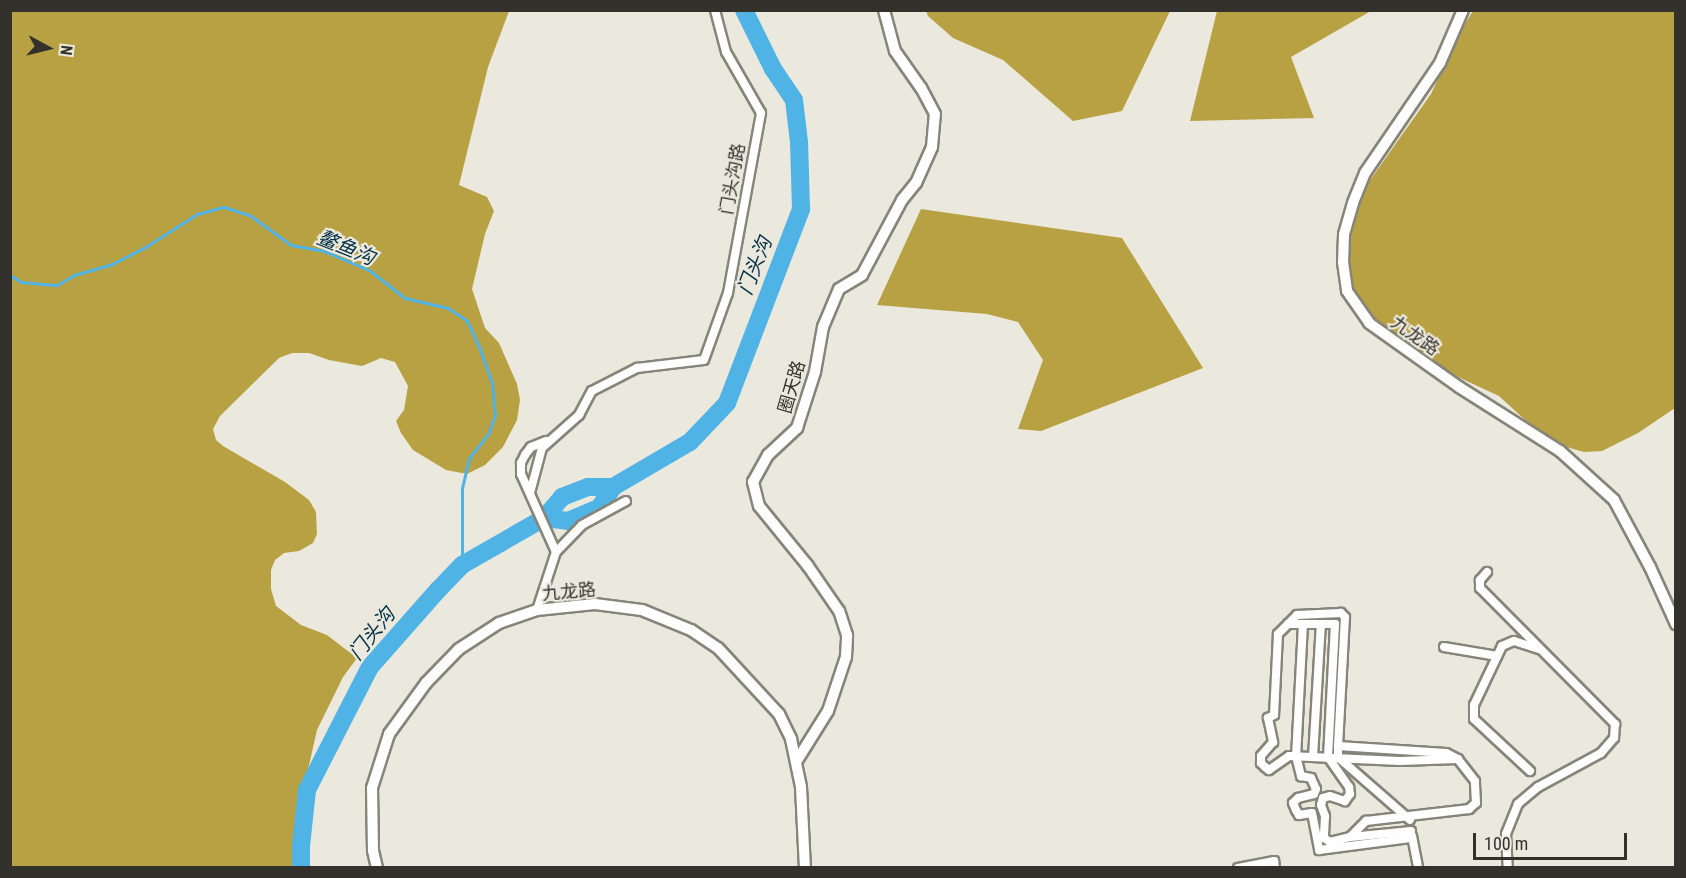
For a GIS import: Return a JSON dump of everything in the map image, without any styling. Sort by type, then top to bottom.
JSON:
[{"type":"street","name":"门头沟路","points":[[549,439],[579,415],[592,391],[603,384],[637,368],[704,360],[728,293],[761,113],[726,52],[715,10]]},
{"type":"street","name":"圈天路","points":[[796,762],[828,711],[846,657],[847,635],[839,611],[808,566],[759,506],[753,482],[768,455],[797,428],[815,372],[823,327],[839,289],[862,275],[902,200],[916,183],[932,147],[935,114],[895,51],[884,10]]},
{"type":"street","name":"九龙路","points":[[1463,10],[1440,63],[1365,173],[1344,235],[1343,262],[1347,291],[1369,323],[1459,387],[1560,451],[1614,500],[1650,567],[1676,624]]},
{"type":"street","points":[[530,493],[542,448],[549,439]]},
{"type":"street","points":[[549,439],[531,447],[521,463],[520,474],[556,552]]},
{"type":"street","points":[[537,610],[556,552],[582,525],[626,501]]},
{"type":"street","points":[[1487,572],[1480,580],[1480,588],[1615,724],[1614,738],[1601,753],[1538,787],[1518,804],[1506,834],[1508,867]]},
{"type":"street","name":"九龙路","points":[[377,867],[373,851],[372,788],[389,734],[426,683],[459,649],[499,623],[537,610],[595,604],[642,610],[691,630],[718,648],[779,714],[791,739],[801,787],[805,867]]},
{"type":"street","points":[[1418,867],[1410,818],[1338,757],[1345,617],[1341,613],[1297,615],[1278,634],[1274,715],[1268,718],[1274,742],[1261,756],[1261,763],[1269,770],[1289,756],[1338,757],[1400,761],[1458,759]]},
{"type":"street","points":[[1336,614],[1328,757],[1349,787],[1350,794],[1344,801],[1330,796],[1323,798],[1321,805],[1325,816],[1324,838],[1330,842],[1350,837],[1412,835]]},
{"type":"street","points":[[1288,624],[1335,624]]},
{"type":"street","points":[[1303,624],[1296,756],[1301,776],[1311,778],[1316,789],[1314,794],[1302,795],[1293,803],[1299,815],[1312,813],[1319,850],[1412,835]]},
{"type":"street","points":[[1313,757],[1321,624]]},
{"type":"street","points":[[1530,771],[1474,719],[1473,705],[1502,646],[1514,641],[1542,651]]},
{"type":"street","points":[[1444,647],[1497,656]]},
{"type":"street","points":[[1338,746],[1446,753],[1458,759],[1475,781],[1476,802],[1469,809],[1410,818],[1366,821],[1350,837]]},
{"type":"street","points":[[1238,867],[1274,861],[1275,867]]},
{"type":"shaded area","points":[[1217,10],[1371,11],[1291,57],[1314,118],[1190,121]]},
{"type":"shaded area","points":[[10,11],[509,11],[488,67],[459,185],[487,197],[494,211],[485,234],[472,289],[485,328],[499,343],[517,384],[520,400],[517,420],[503,447],[485,465],[467,474],[446,470],[413,450],[401,433],[396,421],[404,410],[408,386],[395,362],[381,358],[362,366],[329,360],[309,353],[292,353],[279,358],[220,416],[213,429],[216,440],[223,446],[285,482],[309,500],[316,512],[317,534],[313,543],[299,551],[284,553],[275,560],[271,570],[271,589],[276,606],[301,625],[327,635],[357,658],[343,677],[317,730],[302,796],[293,867],[11,867]]},
{"type":"shaded area","points":[[926,11],[1170,11],[1122,111],[1073,121],[1003,60],[953,38],[928,16]]},
{"type":"shaded area","points":[[1473,11],[1675,11],[1675,408],[1638,433],[1602,451],[1584,452],[1549,442],[1499,396],[1458,377],[1383,333],[1353,302],[1342,250],[1358,197],[1431,94],[1459,33]]},
{"type":"shaded area","points":[[921,209],[1122,238],[1203,368],[1041,431],[1018,429],[1043,360],[1018,322],[987,314],[877,305]]},
{"type":"waterway","name":"门头沟","points":[[301,868],[307,790],[370,667],[438,590],[462,565],[544,518],[562,497],[588,487],[613,487],[690,442],[727,403],[801,209],[799,142],[794,100],[773,69],[744,10]]},
{"type":"waterway","name":"鳌鱼沟","points":[[10,275],[21,282],[57,285],[74,275],[112,264],[147,246],[197,214],[224,207],[251,216],[291,245],[324,251],[369,270],[405,298],[448,308],[467,321],[479,347],[492,382],[495,415],[488,434],[469,458],[462,488],[462,565]]},
{"type":"waterway","name":"门头沟","points":[[544,518],[568,521],[599,508],[613,487]]}]
